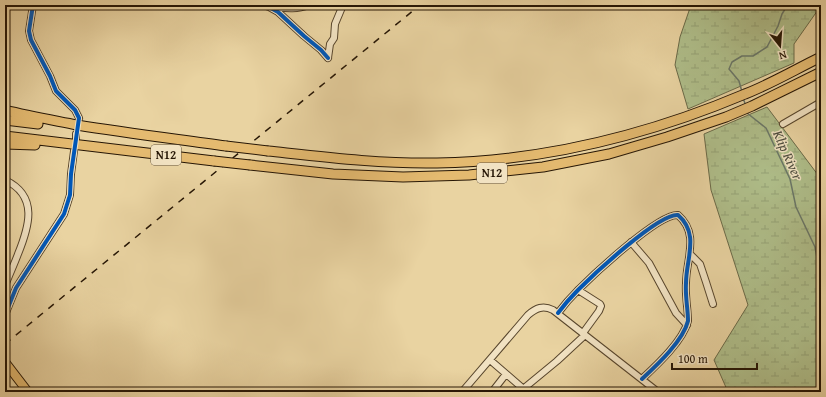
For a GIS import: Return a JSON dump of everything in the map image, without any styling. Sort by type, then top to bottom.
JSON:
[{"type":"highway","name":"N12","points":[[5,120],[327,158],[378,162],[436,163],[490,161],[581,147],[666,124],[747,94],[821,57]]},
{"type":"highway","name":"N12","points":[[5,136],[333,174],[381,177],[447,176],[543,167],[610,154],[667,138],[726,117],[821,72]]},
{"type":"highway","points":[[5,110],[30,117],[125,133]]},
{"type":"highway","points":[[5,144],[117,150]]},
{"type":"main road","points":[[5,362],[28,392]]},
{"type":"street","points":[[33,5],[29,31],[31,40],[56,91],[75,110],[79,118]]},
{"type":"street","points":[[266,6],[291,8],[308,5]]},
{"type":"street","points":[[266,6],[278,12],[328,58],[330,44],[334,38],[335,24],[343,5]]},
{"type":"street","points":[[783,124],[821,102]]},
{"type":"street","points":[[5,315],[16,288],[64,214],[70,195],[74,151]]},
{"type":"street","points":[[5,180],[14,185],[23,196],[28,205],[29,217],[25,236],[5,286]]},
{"type":"street","points":[[558,313],[578,290],[631,242],[668,217],[678,215],[685,223],[691,241],[685,292],[688,321],[687,325],[671,349],[642,379]]},
{"type":"street","points":[[631,242],[649,264],[676,313],[687,325]]},
{"type":"street","points":[[690,254],[700,264],[713,304]]},
{"type":"street","points":[[490,360],[525,390],[584,334],[599,311],[601,306],[600,304],[578,290]]},
{"type":"street","points":[[462,392],[528,315],[532,311],[544,307],[558,313],[658,392]]},
{"type":"street","points":[[492,392],[506,374]]},
{"type":"green space","points":[[691,5],[821,5],[794,44],[794,63],[688,109],[675,65],[680,37]]},
{"type":"green space","points":[[767,107],[821,179],[821,392],[728,392],[714,360],[748,305],[711,190],[704,134]]},
{"type":"waterway","name":"Klip River","points":[[742,92],[739,81],[729,69],[732,62],[742,56],[753,56],[767,47],[787,5]]},
{"type":"waterway","name":"Klip River","points":[[743,98],[746,106]]},
{"type":"waterway","name":"Klip River","points":[[747,111],[747,113],[766,128],[790,179],[796,207],[815,247],[821,278]]},
{"type":"railway","points":[[5,344],[420,5]]},
{"type":"cycle path","points":[[5,315],[16,288],[64,214],[70,195],[71,174],[79,118],[75,110],[56,91],[50,76],[31,40],[29,31],[33,5]]},
{"type":"cycle path","points":[[263,5],[278,12],[328,58]]},
{"type":"cycle path","points":[[558,313],[578,290],[626,246],[656,224],[669,217],[678,215],[685,222],[689,230],[690,239],[686,288],[688,321],[681,337],[662,360],[642,379]]}]
